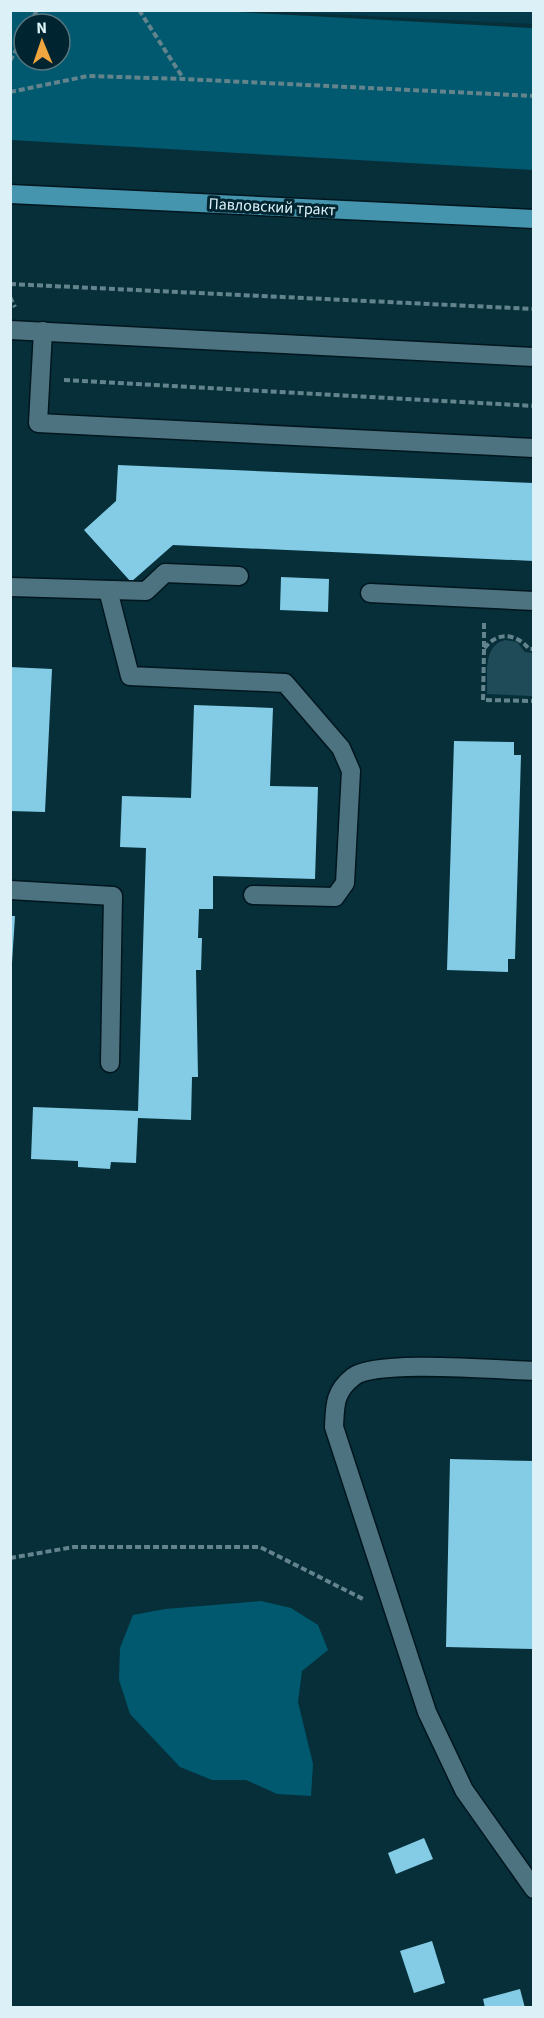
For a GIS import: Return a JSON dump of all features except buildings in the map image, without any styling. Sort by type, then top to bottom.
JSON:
[{"type":"main road","name":"Павловский тракт","points":[[10,194],[534,219]]},
{"type":"street","points":[[10,330],[534,357]]},
{"type":"street","points":[[43,331],[38,423],[534,448]]},
{"type":"street","points":[[10,586],[146,591],[165,573],[239,576]]},
{"type":"street","points":[[108,591],[130,676],[285,683],[341,748],[351,771],[345,883],[335,897],[253,895]]},
{"type":"street","points":[[370,593],[534,601]]},
{"type":"street","points":[[10,890],[113,896],[110,1063]]},
{"type":"street","points":[[534,1371],[392,1366],[354,1376],[336,1398],[334,1427],[428,1712],[464,1790],[534,1889]]},
{"type":"path","points":[[139,10],[184,79]]},
{"type":"path","points":[[10,92],[88,76],[534,96]]},
{"type":"path","points":[[10,284],[534,309]]},
{"type":"path","points":[[41,379],[534,406]]},
{"type":"path","points":[[484,598],[483,700],[534,701]]},
{"type":"path","points":[[484,649],[498,637],[506,636],[516,637],[523,641],[529,649],[534,649]]},
{"type":"path","points":[[10,1558],[74,1547],[260,1547],[395,1616]]},
{"type":"shaded area","points":[[199,10],[533,28],[533,170],[11,140],[11,11]]},
{"type":"shaded area","points":[[266,11],[533,11],[533,24]]},
{"type":"shaded area","points":[[505,640],[517,642],[525,652],[533,653],[533,696],[487,694],[489,655],[498,643]]},
{"type":"shaded area","points":[[261,1601],[291,1608],[318,1625],[328,1650],[302,1671],[298,1702],[313,1764],[311,1796],[277,1794],[246,1780],[212,1780],[180,1767],[130,1714],[119,1680],[120,1648],[133,1615],[165,1609]]}]
